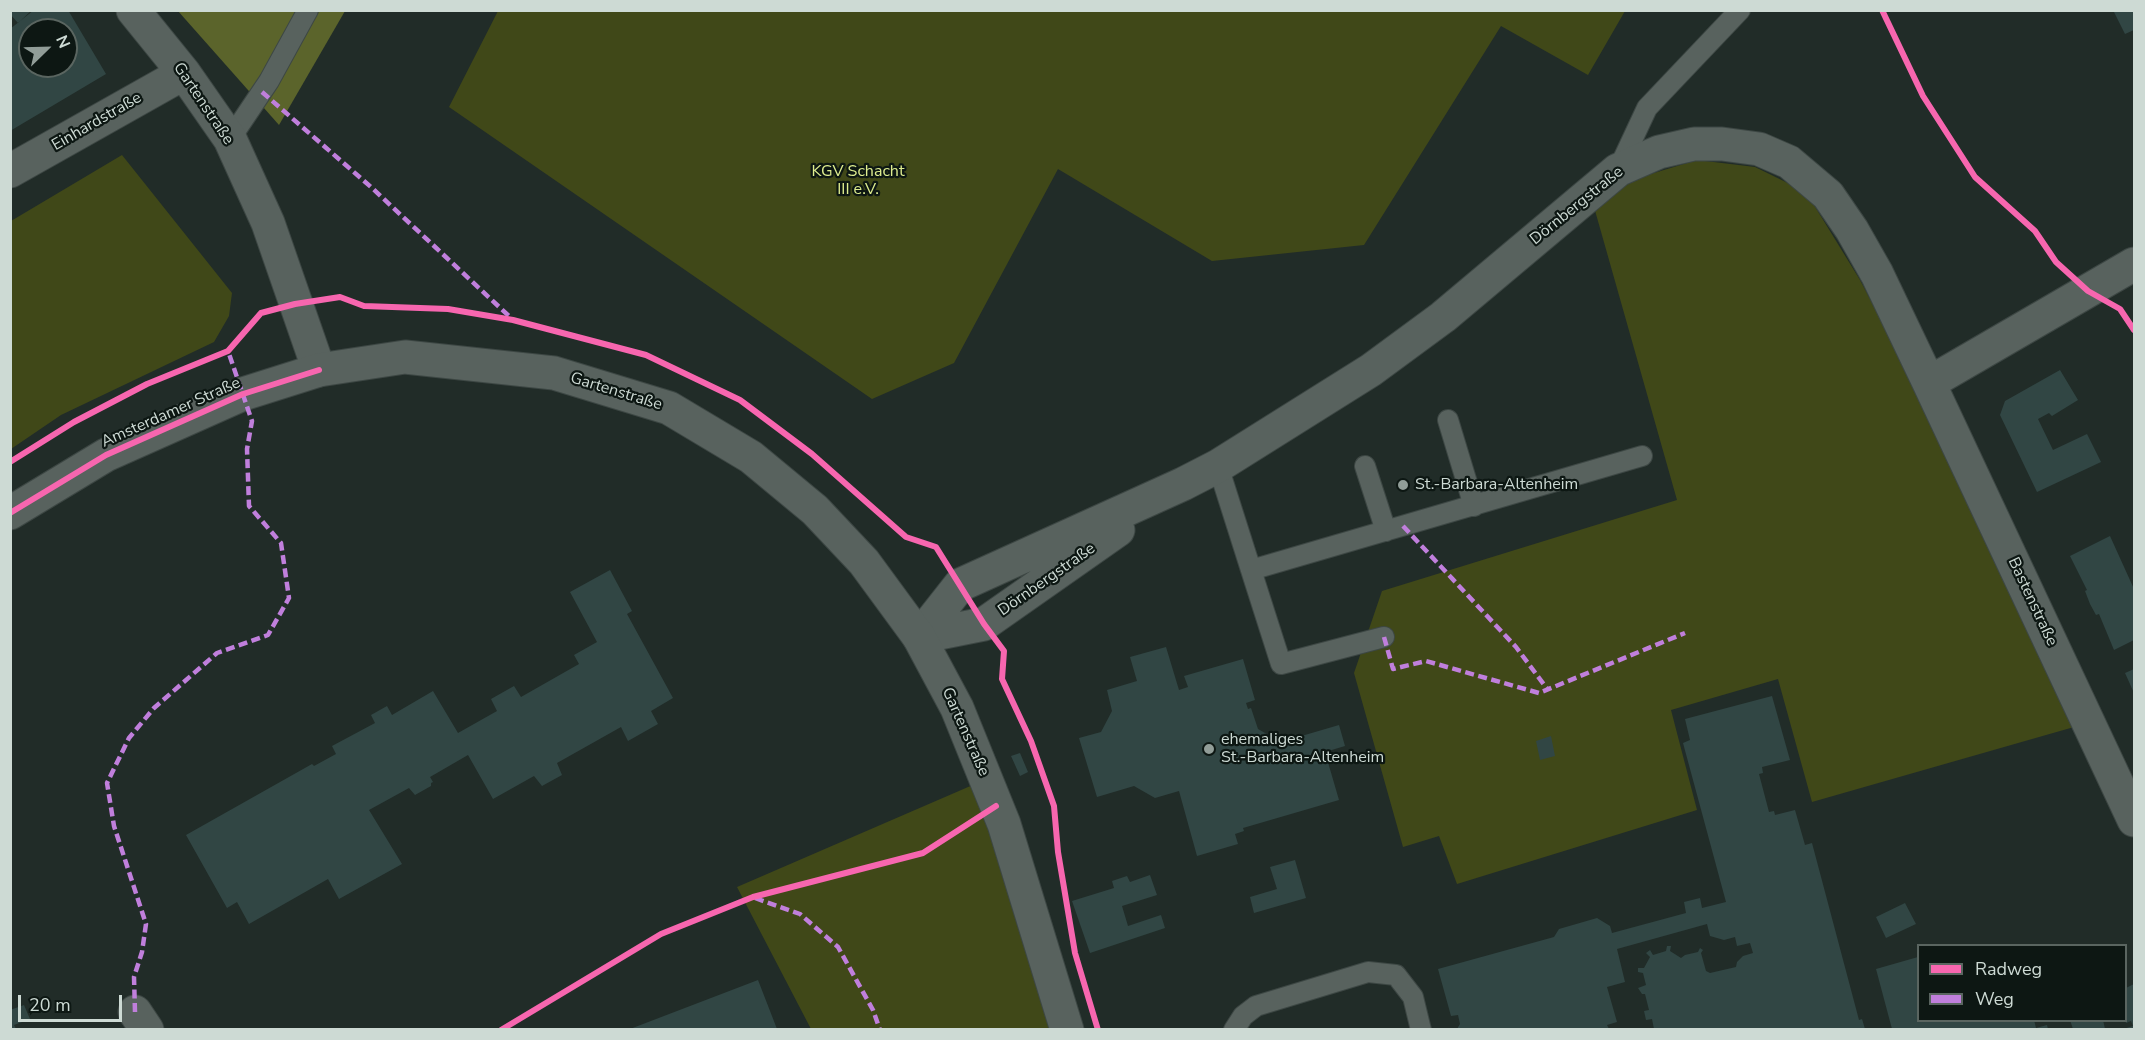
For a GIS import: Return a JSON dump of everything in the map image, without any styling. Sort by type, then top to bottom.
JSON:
[{"type":"street","name":"Gartenstraße","points":[[133,10],[184,73],[230,139],[268,223],[319,370],[405,357],[416,358],[554,374],[669,408],[751,457],[815,510],[864,562],[919,637],[957,708],[1004,824],[1067,1029]]},
{"type":"street","name":"Einhardstraße","points":[[10,171],[184,73]]},
{"type":"street","name":"Dörnbergstraße","points":[[919,637],[960,585],[1184,484],[1218,466],[1371,370],[1443,317],[1618,171],[1659,152],[1694,144],[1722,144],[1759,149],[1789,162],[1828,195],[1852,230],[1876,274],[1929,383]]},
{"type":"street","points":[[1929,383],[2134,264]]},
{"type":"street","name":"Amsterdamer Straße","points":[[10,513],[106,455],[243,394],[319,370]]},
{"type":"street","name":"Bastenstraße","points":[[1929,383],[2134,820]]},
{"type":"street","name":"Dörnbergstraße","points":[[919,637],[984,624],[1184,484]]},
{"type":"lane","points":[[230,139],[269,81],[308,10]]},
{"type":"lane","points":[[1618,171],[1647,108],[1740,10]]},
{"type":"lane","points":[[1448,420],[1474,506]]},
{"type":"lane","points":[[1251,570],[1642,456]]},
{"type":"lane","points":[[1218,466],[1281,664],[1384,637]]},
{"type":"lane","points":[[1365,466],[1386,531]]},
{"type":"lane","points":[[1234,1029],[1243,1016],[1256,1006],[1368,972],[1396,975],[1413,998],[1421,1029]]},
{"type":"green space","points":[[178,11],[345,11],[279,125]]},
{"type":"green space","name":"KGV Schacht III e.V.","points":[[498,11],[1625,11],[1588,75],[1501,26],[1364,245],[1212,261],[1058,169],[954,363],[872,399],[449,107]]},
{"type":"green space","points":[[122,155],[232,293],[229,316],[214,342],[61,415],[11,449],[11,221]]},
{"type":"green space","points":[[1697,160],[1755,167],[1806,192],[1860,280],[1909,373],[2081,725],[1812,802],[1778,679],[1671,710],[1697,810],[1457,884],[1439,836],[1403,847],[1354,673],[1382,591],[1677,500],[1594,207],[1621,183]]},
{"type":"green space","points":[[982,781],[1062,1029],[811,1029],[737,887]]},
{"type":"building","points":[[10,10],[32,10],[23,18],[18,18],[18,23],[10,14]]},
{"type":"building","points":[[34,10],[68,10],[73,18],[24,18]]},
{"type":"building","points":[[2113,10],[2134,10],[2134,30],[2125,34]]},
{"type":"building","points":[[18,23],[18,78],[78,78],[78,27],[106,74],[10,131],[10,29]]},
{"type":"building","points":[[2060,370],[2078,400],[2052,416],[2049,413],[2038,419],[2053,450],[2087,434],[2101,462],[2037,492],[2000,415],[2005,401]]},
{"type":"building","points":[[2110,536],[2134,589],[2134,640],[2114,650],[2099,614],[2096,615],[2090,604],[2085,591],[2087,590],[2070,556]]},
{"type":"building","points":[[610,570],[632,611],[627,614],[673,698],[651,711],[658,724],[628,741],[621,727],[557,763],[562,775],[542,786],[534,776],[493,799],[468,755],[430,777],[433,782],[431,786],[415,795],[409,788],[369,810],[402,864],[339,899],[328,879],[249,924],[237,902],[227,908],[186,835],[312,764],[314,766],[336,754],[332,746],[375,723],[371,715],[387,706],[392,715],[433,691],[458,733],[497,711],[491,699],[514,686],[521,697],[579,664],[574,655],[597,642],[570,592]]},
{"type":"building","name":"ehemaliges St.-Barbara-Altenheim","points":[[1166,647],[1179,690],[1188,687],[1184,676],[1243,659],[1255,700],[1246,703],[1248,709],[1251,708],[1258,729],[1281,742],[1339,725],[1345,746],[1325,752],[1339,800],[1243,828],[1244,831],[1235,834],[1238,844],[1197,856],[1179,791],[1155,798],[1134,786],[1097,797],[1079,738],[1101,732],[1112,711],[1107,690],[1137,681],[1130,657]]},
{"type":"building","points":[[2134,669],[2134,693],[2125,673]]},
{"type":"building","points":[[1772,696],[1790,760],[1762,767],[1763,773],[1759,774],[1769,812],[1774,811],[1775,815],[1795,810],[1805,845],[1812,843],[1859,1020],[1862,1019],[1865,1029],[1654,1029],[1652,1019],[1646,1020],[1644,1011],[1649,1010],[1645,994],[1642,994],[1638,988],[1646,985],[1643,973],[1638,972],[1638,968],[1644,968],[1650,957],[1646,953],[1650,950],[1653,955],[1666,951],[1667,946],[1671,946],[1670,951],[1681,958],[1698,952],[1700,948],[1703,950],[1701,953],[1706,971],[1710,973],[1736,967],[1737,962],[1743,956],[1753,953],[1750,943],[1737,946],[1735,937],[1724,940],[1710,936],[1707,924],[1617,949],[1625,982],[1607,987],[1617,1022],[1607,1025],[1609,1029],[1457,1029],[1460,1024],[1458,1015],[1451,1016],[1438,969],[1554,937],[1559,929],[1597,918],[1610,926],[1612,933],[1686,913],[1684,902],[1700,898],[1702,908],[1726,902],[1683,743],[1690,740],[1685,719]]},
{"type":"building","points":[[1551,736],[1555,756],[1540,760],[1536,741]]},
{"type":"building","points":[[1020,753],[1028,772],[1020,776],[1011,756]]},
{"type":"building","points":[[1295,860],[1306,898],[1254,913],[1250,897],[1277,889],[1270,867]]},
{"type":"building","points":[[1150,875],[1157,895],[1122,906],[1128,926],[1161,915],[1165,928],[1090,953],[1072,901],[1114,888],[1112,881],[1127,876],[1130,882]]},
{"type":"building","points":[[1905,903],[1916,924],[1886,938],[1876,917]]},
{"type":"building","points":[[1917,957],[1917,1022],[2034,1022],[2036,1028],[2047,1025],[2048,1029],[1892,1029],[1876,969]]},
{"type":"building","points":[[758,980],[777,1029],[630,1029]]},
{"type":"building","points":[[2134,984],[2134,1030],[2123,1029],[2133,1026],[2131,1021],[2126,1022],[2127,988]]},
{"type":"building","points":[[24,1005],[30,1019],[14,1025],[16,1029],[10,1029],[10,1010]]},
{"type":"building","points":[[2071,1022],[2103,1022],[2105,1029],[2073,1029]]},
{"type":"marked path","points":[[262,92],[371,187],[511,318]]},
{"type":"marked path","points":[[135,1012],[134,977],[142,952],[146,924],[114,826],[107,783],[129,738],[154,708],[217,653],[268,635],[289,598],[281,543],[249,506],[247,449],[252,421],[228,351]]},
{"type":"marked path","points":[[1403,526],[1516,647],[1548,690]]},
{"type":"marked path","points":[[1384,637],[1393,669],[1426,661],[1539,693],[1685,633]]},
{"type":"marked path","points":[[755,898],[800,914],[838,947],[873,1010],[880,1030]]},
{"type":"cycle path","points":[[1882,10],[1923,96],[1975,177],[2035,231],[2056,262],[2088,291],[2120,309],[2134,330]]},
{"type":"cycle path","points":[[10,462],[74,422],[147,384],[228,351],[261,313],[295,304],[340,297],[364,306],[448,309],[513,320],[646,355],[740,400],[812,454],[906,537],[936,547],[984,624],[1004,651],[1002,679],[1031,741],[1054,806],[1058,852],[1075,953],[1098,1030]]},
{"type":"cycle path","points":[[10,513],[106,455],[243,394],[319,370]]},
{"type":"cycle path","points":[[501,1030],[661,934],[753,897],[923,853],[996,806]]},
{"type":"place","name":"St.-Barbara-Altenheim","points":[[1403,485]]},
{"type":"place","name":"ehemaliges St.-Barbara-Altenheim","points":[[1209,749]]}]
